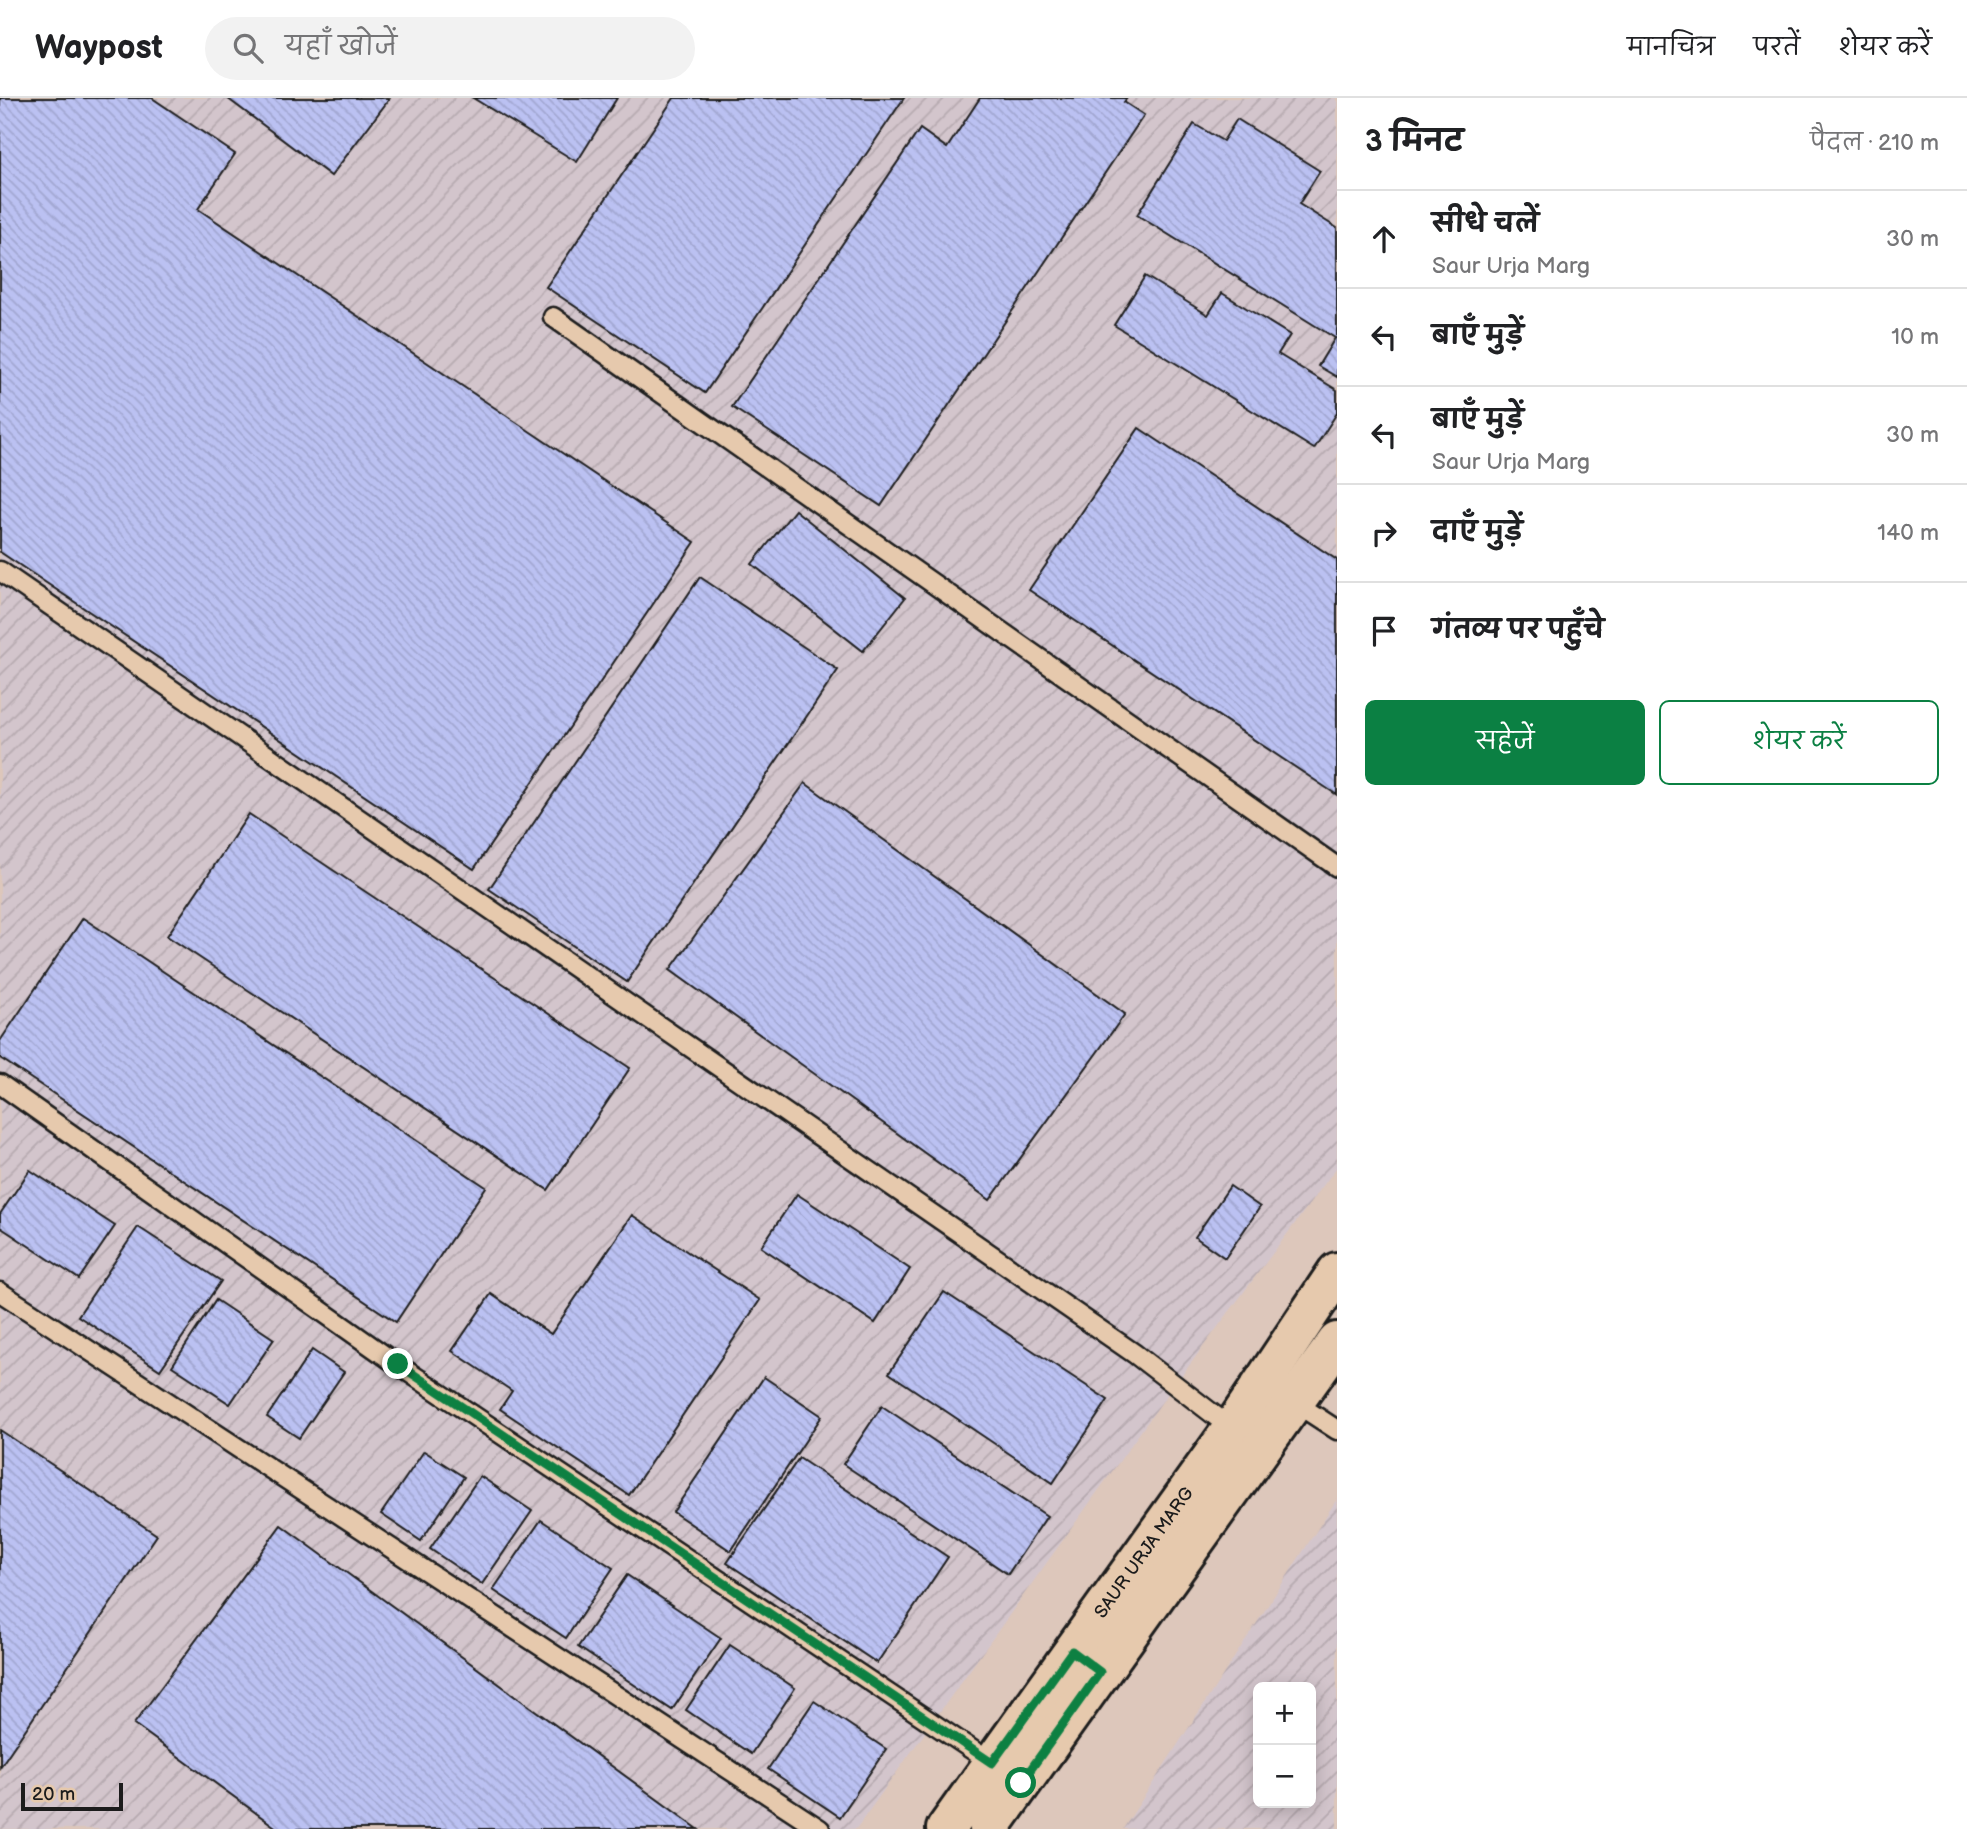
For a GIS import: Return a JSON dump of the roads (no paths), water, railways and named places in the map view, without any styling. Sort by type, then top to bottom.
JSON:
[{"type":"street","name":"SAUR URJA MARG","points":[[989,1829],[1086,1662],[1246,1439],[1337,1272]]},
{"type":"street","name":"SAUR URJA MARG","points":[[1246,1439],[1294,1402],[1337,1342]]},
{"type":"street","name":"SAUR URJA MARG","points":[[946,1829],[992,1763],[1086,1662]]},
{"type":"lane","points":[[553,317],[1337,867]]},
{"type":"lane","points":[[0,571],[1135,1354],[1246,1439]]},
{"type":"lane","points":[[0,1084],[398,1364],[992,1763]]},
{"type":"lane","points":[[0,1292],[820,1829]]},
{"type":"lane","points":[[1294,1402],[1337,1430]]}]
